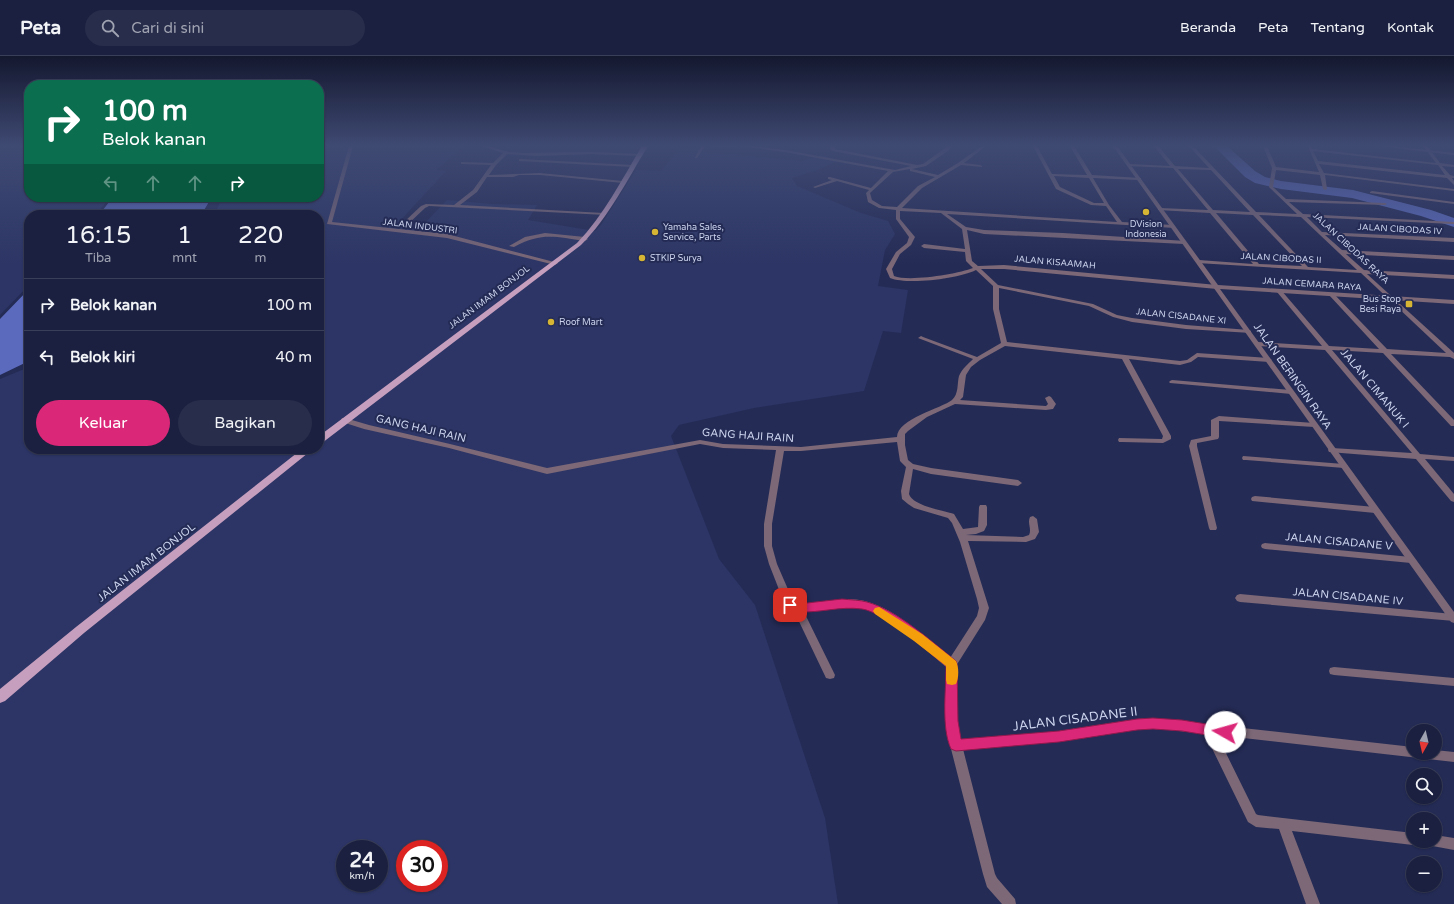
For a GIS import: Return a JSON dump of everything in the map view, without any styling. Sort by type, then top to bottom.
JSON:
[{"type":"main road","name":"JALAN IMAM BONJOL","points":[[324,436],[585,239],[604,214],[621,186]]},
{"type":"main road","name":"JALAN IMAM BONJOL","points":[[0,697],[80,630],[302,454]]},
{"type":"street","name":"JALAN INDUSTRI","points":[[340,186],[329,223],[447,236],[555,263]]},
{"type":"street","points":[[456,206],[471,196],[479,186]]},
{"type":"street","points":[[815,187],[820,186]]},
{"type":"street","points":[[858,186],[871,189]]},
{"type":"street","points":[[875,186],[868,193],[870,201],[881,207],[1174,227]]},
{"type":"street","points":[[898,209],[914,192],[924,186]]},
{"type":"street","points":[[1058,186],[1060,189],[1093,204],[1107,205]]},
{"type":"street","points":[[1096,186],[1107,205],[1121,224]]},
{"type":"street","name":"JALAN BERINGIN RAYA","points":[[1144,186],[1375,510],[1452,614]]},
{"type":"street","points":[[1190,186],[1258,266]]},
{"type":"street","points":[[1229,186],[1307,269]]},
{"type":"street","name":"JALAN CIBODAS RAYA","points":[[1273,186],[1322,234],[1453,356]]},
{"type":"street","points":[[1417,186],[1454,190]]},
{"type":"street","points":[[1372,192],[1454,203]]},
{"type":"street","points":[[1287,200],[1385,204]]},
{"type":"street","points":[[405,224],[426,205],[604,214]]},
{"type":"street","name":"JALAN KISAAMAH","points":[[898,209],[898,220],[912,238],[909,244],[898,253],[890,266],[889,272],[892,277],[897,279],[916,280],[966,273],[977,268],[1017,267],[1217,287]]},
{"type":"street","points":[[1160,209],[1452,223]]},
{"type":"street","points":[[943,212],[964,228],[984,232],[1063,234],[1184,242]]},
{"type":"street","points":[[1059,220],[1063,234]]},
{"type":"street","points":[[964,228],[969,261],[996,286],[996,309],[1004,344]]},
{"type":"street","name":"JALAN CIBODAS IV","points":[[1322,234],[1454,240]]},
{"type":"street","points":[[512,246],[531,237],[537,236],[548,235],[585,239]]},
{"type":"street","points":[[924,246],[968,251]]},
{"type":"street","points":[[1342,252],[1454,258]]},
{"type":"street","name":"JALAN CIBODAS II","points":[[1199,262],[1454,277]]},
{"type":"street","name":"JALAN CISADANE XI","points":[[996,286],[1091,305],[1115,316],[1132,320],[1186,327],[1249,332]]},
{"type":"street","name":"JALAN CEMARA RAYA","points":[[1217,287],[1454,302]]},
{"type":"street","name":"JALAN CIMANUK I","points":[[1279,291],[1454,499]]},
{"type":"street","points":[[1331,294],[1454,424]]},
{"type":"street","points":[[921,338],[978,359]]},
{"type":"street","points":[[1018,483],[931,471],[910,466],[904,461],[901,445],[902,434],[905,429],[924,415],[954,402],[959,397],[962,375],[978,359],[1004,344],[1180,363],[1189,361],[1197,355],[1269,360]]},
{"type":"street","points":[[1258,344],[1453,356]]},
{"type":"street","points":[[1122,440],[1163,441],[1167,439],[1167,436],[1124,357]]},
{"type":"street","points":[[1172,382],[1291,392]]},
{"type":"street","points":[[954,402],[1046,408],[1050,407],[1052,404],[1049,398]]},
{"type":"street","points":[[1213,528],[1193,446],[1194,442],[1215,437],[1216,420],[1219,418],[1314,425]]},
{"type":"street","name":"GANG HAJI RAIN","points":[[345,420],[367,428],[450,446],[543,471],[700,442],[723,446],[780,449],[826,448],[901,439]]},
{"type":"street","points":[[780,449],[768,524],[768,546],[773,564],[788,601],[797,608],[830,675]]},
{"type":"street","points":[[1332,450],[1454,459]]},
{"type":"street","points":[[1246,458],[1344,466]]},
{"type":"street","points":[[910,466],[905,496],[907,501],[913,505],[951,516],[955,520],[982,599],[983,613],[952,664],[952,721],[956,745],[989,874],[992,882],[1010,904]]},
{"type":"street","points":[[1255,499],[1375,510]]},
{"type":"street","points":[[961,535],[981,529],[983,525],[983,507]]},
{"type":"street","points":[[961,535],[1023,540],[1032,537],[1035,532],[1033,519]]},
{"type":"street","name":"JALAN CISADANE V","points":[[1265,546],[1411,560]]},
{"type":"street","name":"JALAN CISADANE IV","points":[[1240,598],[1452,614]]},
{"type":"street","points":[[797,608],[842,603],[866,605],[893,620],[918,637],[952,664]]},
{"type":"street","points":[[1334,671],[1454,682]]},
{"type":"street","name":"JALAN CISADANE II","points":[[956,745],[1059,736],[1137,724],[1153,724],[1406,751]]},
{"type":"street","points":[[1209,730],[1252,818],[1256,820],[1283,824],[1406,838]]},
{"type":"street","points":[[1442,756],[1454,757]]},
{"type":"street","points":[[1283,824],[1313,904]]},
{"type":"street","points":[[1442,842],[1454,844]]},
{"type":"shaded area","points":[[0,186],[24,186],[24,202],[106,202],[100,210],[24,210],[24,290],[0,315]]},
{"type":"shaded area","points":[[324,186],[433,186],[398,223],[423,225],[447,200],[492,204],[537,205],[528,220],[595,231],[601,225],[626,186],[797,186],[861,213],[888,221],[895,234],[885,250],[878,286],[908,290],[901,333],[883,331],[864,391],[754,408],[679,425],[671,436],[719,559],[755,605],[825,818],[838,904],[0,904],[0,379],[24,369],[24,454],[324,454],[324,210],[216,210],[220,202],[324,202]]},
{"type":"shaded area","points":[[109,202],[209,202],[204,210],[103,210]]},
{"type":"shaded area","points":[[24,294],[24,363],[0,375],[0,319]]},
{"type":"waterway","points":[[1286,186],[1353,194],[1426,213],[1454,223]]},
{"type":"slow traffic","points":[[879,611],[918,637],[952,664],[952,680]]},
{"type":"place","name":"DVision Indonesia","points":[[1146,212]]},
{"type":"place","name":"Yamaha Sales, Service, Parts","points":[[655,232]]},
{"type":"place","name":"STKIP Surya","points":[[642,258]]},
{"type":"place","name":"Bus Stop Besi Raya","points":[[1409,304]]},
{"type":"place","name":"Roof Mart","points":[[551,322]]},
{"type":"route","points":[[790,605],[797,608],[805,608],[842,603],[866,605],[886,615],[918,637],[952,664],[952,721],[956,745],[1059,736],[1137,724],[1182,726],[1225,732]]}]
